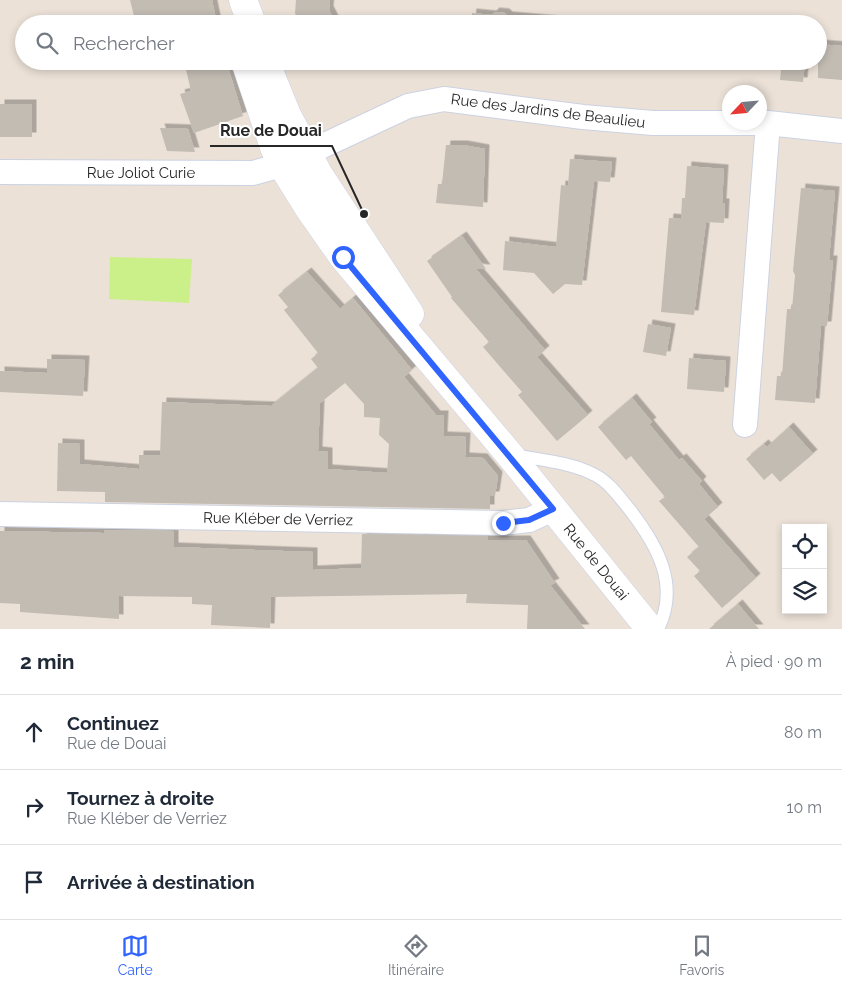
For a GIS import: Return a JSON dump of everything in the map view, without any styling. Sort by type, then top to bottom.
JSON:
[{"type":"street","points":[[232,0],[235,15]]},
{"type":"street","points":[[243,0],[249,15]]},
{"type":"street","name":"Rue de Douai","points":[[248,70],[266,127],[282,165],[297,192],[343,257],[509,454],[650,629]]},
{"type":"street","name":"Rue de Douai","points":[[269,70],[287,114],[307,154],[352,228],[485,425]]},
{"type":"street","name":"Rue des Jardins de Beaulieu","points":[[282,165],[408,106],[444,99],[583,117],[653,123],[768,123],[842,131]]},
{"type":"street","points":[[745,425],[768,123]]},
{"type":"street","name":"Rue Joliot Curie","points":[[0,172],[254,173],[282,165]]},
{"type":"street","name":"Rue Kléber de Verriez","points":[[0,514],[503,523],[529,520],[553,509]]},
{"type":"lane","points":[[509,454],[586,470],[598,476],[623,501],[653,544],[664,571],[667,602],[664,617],[658,629]]},
{"type":"green space","points":[[110,257],[192,259],[189,303],[109,299]]},
{"type":"building","points":[[130,0],[212,0],[215,15],[134,15]]},
{"type":"building","points":[[296,0],[330,0],[329,10],[332,15],[296,15]]},
{"type":"building","points":[[495,12],[507,15],[492,15]]},
{"type":"building","points":[[472,13],[492,15],[472,15]]},
{"type":"building","points":[[827,45],[842,46],[842,80],[818,78],[818,70],[827,70]]},
{"type":"building","points":[[186,70],[229,70],[243,116],[194,133],[180,94],[191,91]]},
{"type":"building","points":[[781,70],[804,70],[803,82],[780,80]]},
{"type":"building","points":[[0,104],[32,104],[32,137],[0,137]]},
{"type":"building","points":[[160,128],[188,129],[195,152],[167,151]]},
{"type":"building","points":[[446,145],[463,145],[485,149],[483,207],[436,203],[438,184],[442,184]]},
{"type":"building","points":[[570,159],[612,162],[610,182],[594,181],[582,285],[565,284],[553,294],[534,273],[503,270],[505,241],[556,247],[561,185],[568,186]]},
{"type":"building","points":[[687,166],[724,169],[722,203],[725,203],[724,223],[706,222],[694,315],[661,312],[669,218],[681,219],[682,198],[685,198]]},
{"type":"building","points":[[801,188],[835,191],[829,260],[833,260],[827,326],[821,326],[815,403],[775,400],[777,376],[782,376],[787,309],[792,309],[795,275],[793,271]]},
{"type":"building","points":[[462,236],[486,269],[475,268],[545,350],[537,357],[588,415],[557,441],[518,395],[522,392],[483,347],[489,342],[451,298],[427,261]]},
{"type":"building","points":[[307,272],[340,309],[353,298],[412,370],[404,377],[436,415],[444,415],[443,436],[466,437],[465,457],[483,458],[498,476],[495,496],[490,496],[490,509],[105,502],[105,492],[57,491],[58,443],[80,444],[80,464],[139,469],[139,455],[160,455],[162,402],[271,406],[318,368],[311,359],[318,353],[284,310],[288,307],[278,295]],"holes":[[[345,383],[364,404],[364,417],[380,418],[379,435],[389,444],[387,473],[328,469],[328,452],[318,451],[320,403]]]},
{"type":"building","points":[[648,324],[671,328],[666,356],[643,352]]},
{"type":"building","points":[[689,358],[726,361],[724,392],[687,389]]},
{"type":"building","points":[[47,359],[85,360],[83,396],[0,392],[0,371],[47,373]]},
{"type":"building","points":[[632,398],[652,422],[649,424],[679,460],[682,458],[702,481],[699,484],[718,507],[704,519],[756,578],[722,608],[694,576],[700,571],[687,557],[699,547],[659,501],[665,497],[631,456],[626,460],[598,427]]},
{"type":"building","points":[[789,427],[813,454],[780,482],[772,473],[764,480],[746,459],[764,444],[767,447]]},
{"type":"building","points":[[104,530],[174,531],[174,547],[313,552],[313,570],[361,568],[362,534],[488,536],[488,540],[526,540],[555,583],[550,585],[585,629],[527,629],[528,605],[466,603],[467,594],[271,597],[270,628],[211,625],[212,605],[192,604],[192,597],[119,596],[119,619],[20,612],[20,604],[0,603],[0,531],[104,533]]},
{"type":"building","points":[[738,604],[759,629],[709,629]]},
{"type":"place","name":"Rue de Douai","points":[[364,214]]},
{"type":"route","points":[[343,257],[485,425],[553,509],[529,520],[517,523],[503,523]]}]
